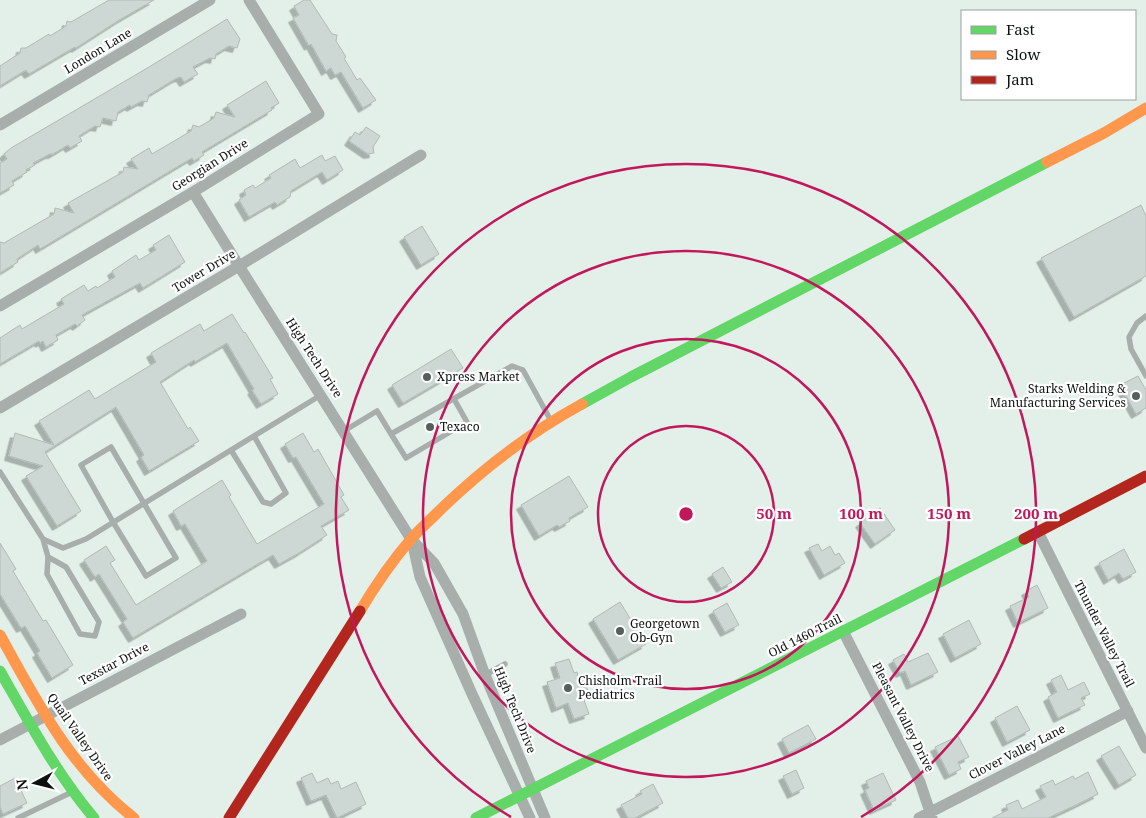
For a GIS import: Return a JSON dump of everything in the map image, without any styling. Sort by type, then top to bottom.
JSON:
[{"type":"main road","points":[[229,818],[375,587],[411,539],[459,492],[499,458],[551,421],[640,372],[1104,133],[1146,108]]},
{"type":"main road","points":[[1104,133],[1146,116]]},
{"type":"main road","name":"Old 1460 Trail","points":[[476,818],[1146,476]]},
{"type":"main road","name":"Quail Valley Drive","points":[[0,636],[45,716],[81,766],[103,794],[134,818]]},
{"type":"main road","points":[[0,671],[72,792],[80,804],[94,818]]},
{"type":"street","name":"London Lane","points":[[0,125],[210,0]]},
{"type":"street","name":"Georgian Drive","points":[[0,306],[193,192],[319,114],[249,0]]},
{"type":"street","name":"Tower Drive","points":[[0,408],[421,155]]},
{"type":"street","name":"High Tech Drive","points":[[193,192],[411,539],[434,563],[462,614],[485,675],[546,818]]},
{"type":"street","name":"Thunder Valley Trail","points":[[1038,532],[1146,748]]},
{"type":"street","name":"High Tech Drive","points":[[411,539],[420,577],[530,818]]},
{"type":"street","name":"Texstar Drive","points":[[0,740],[241,614]]},
{"type":"street","name":"Pleasant Valley Drive","points":[[843,631],[920,782],[931,815]]},
{"type":"street","name":"Clover Valley Lane","points":[[919,818],[931,815],[1128,711]]},
{"type":"lane","points":[[1146,316],[1137,323],[1129,337],[1131,349],[1146,376]]},
{"type":"lane","points":[[391,434],[512,366],[523,370],[551,421]]},
{"type":"lane","points":[[43,539],[63,548],[86,539],[321,394]]},
{"type":"lane","points":[[344,431],[376,411],[406,458],[467,422],[454,398]]},
{"type":"lane","points":[[231,450],[263,502],[271,504],[286,493],[254,436]]},
{"type":"lane","points":[[111,447],[144,504],[176,558],[146,576],[80,465],[111,447]]},
{"type":"lane","points":[[0,472],[43,539],[48,557],[47,574],[80,634],[95,636],[99,622],[66,567],[48,557]]},
{"type":"lane","points":[[485,675],[505,664]]},
{"type":"lane","points":[[18,818],[72,792]]},
{"type":"building","points":[[109,0],[154,0],[76,48],[29,74],[26,70],[0,86],[0,66],[20,53],[21,48],[26,48],[49,34],[50,36],[66,26],[67,21],[71,22]]},
{"type":"building","points":[[304,0],[310,0],[332,34],[337,35],[336,41],[357,80],[360,78],[376,100],[363,108],[341,72],[335,75],[331,68],[326,71],[311,44],[309,46],[293,18],[299,15],[294,6]]},
{"type":"building","points":[[227,19],[240,39],[237,48],[229,46],[216,54],[215,59],[210,58],[193,67],[198,74],[184,82],[181,77],[177,78],[149,95],[147,102],[142,101],[131,107],[130,105],[118,112],[116,121],[103,118],[100,127],[95,126],[79,136],[82,141],[70,148],[68,145],[33,163],[35,165],[26,170],[27,172],[12,181],[14,185],[0,193],[0,163],[7,159],[4,154],[11,148]]},
{"type":"building","points":[[266,81],[279,103],[271,108],[272,110],[202,152],[204,155],[194,161],[192,158],[40,249],[38,245],[17,259],[18,262],[0,273],[0,242],[4,243],[54,214],[55,208],[74,213],[68,203],[123,172],[124,167],[138,169],[131,159],[149,148],[152,154],[191,131],[193,125],[199,127],[214,118],[216,112],[235,117],[227,105]]},
{"type":"building","points":[[366,127],[380,136],[373,147],[374,153],[368,154],[349,141],[355,132],[360,135]]},
{"type":"building","points":[[322,155],[325,161],[335,156],[343,170],[327,180],[322,172],[291,191],[290,197],[277,205],[275,202],[249,217],[239,200],[246,195],[244,190],[253,185],[255,188],[271,178],[269,175],[295,159],[300,168]]},
{"type":"building","points":[[1141,205],[1146,216],[1146,276],[1074,317],[1041,258]]},
{"type":"building","points":[[422,226],[439,254],[421,265],[404,237]]},
{"type":"building","points":[[169,235],[185,262],[143,288],[140,283],[82,315],[85,320],[77,326],[75,324],[56,335],[58,340],[46,347],[43,341],[40,343],[39,341],[0,364],[0,338],[20,325],[22,329],[64,304],[61,299],[84,285],[88,291],[96,286],[97,288],[115,277],[112,271],[136,255],[139,260],[156,250],[153,245]]},
{"type":"building","points":[[232,314],[273,378],[270,379],[278,394],[261,404],[227,343],[195,362],[194,360],[160,382],[188,429],[190,427],[199,441],[149,471],[141,457],[144,455],[116,407],[45,452],[81,511],[57,526],[26,476],[43,466],[9,456],[15,433],[54,445],[39,421],[89,390],[95,399],[156,362],[151,353],[200,324],[204,331]]},
{"type":"building","name":"Xpress Market","points":[[451,349],[463,368],[403,403],[392,385]]},
{"type":"building","points":[[1138,376],[1146,390],[1146,408],[1136,414],[1120,385]]},
{"type":"building","points":[[303,433],[314,452],[318,449],[344,495],[341,497],[349,510],[321,526],[327,535],[299,553],[279,564],[273,555],[133,638],[123,622],[127,619],[99,574],[95,577],[84,560],[106,546],[115,560],[110,563],[136,605],[207,561],[185,524],[181,526],[173,511],[222,480],[231,495],[229,497],[257,544],[324,504],[296,457],[293,458],[285,444]]},
{"type":"building","points":[[569,476],[588,507],[569,518],[570,521],[559,527],[557,525],[539,536],[521,505]]},
{"type":"building","points":[[880,508],[895,530],[875,544],[860,523]]},
{"type":"building","points":[[0,543],[16,569],[13,571],[43,621],[46,620],[73,665],[52,678],[37,653],[40,651],[25,626],[21,628],[0,594]]},
{"type":"building","points":[[818,544],[822,551],[830,546],[835,555],[839,553],[845,563],[824,575],[809,548]]},
{"type":"building","points":[[1124,549],[1136,572],[1123,579],[1119,573],[1108,580],[1099,563]]},
{"type":"building","points":[[723,567],[732,582],[721,588],[712,574]]},
{"type":"building","points":[[1037,585],[1048,608],[1018,623],[1010,606],[1029,597],[1026,591]]},
{"type":"building","name":"Georgetown Ob-Gyn","points":[[620,602],[646,644],[618,660],[593,619]]},
{"type":"building","points":[[727,603],[739,625],[725,632],[713,611]]},
{"type":"building","points":[[969,620],[981,644],[955,658],[943,634]]},
{"type":"building","points":[[928,653],[938,672],[911,685],[905,671],[900,673],[893,660],[904,654],[908,662]]},
{"type":"building","name":"Chisholm Trail Pediatrics","points":[[569,659],[574,673],[577,672],[578,676],[582,674],[589,694],[586,695],[587,699],[584,700],[589,714],[574,719],[568,703],[556,708],[547,682],[560,678],[555,663]]},
{"type":"building","points":[[1061,675],[1068,690],[1084,682],[1090,694],[1081,698],[1085,705],[1058,718],[1048,697],[1057,692],[1051,680]]},
{"type":"building","points":[[1017,706],[1030,730],[1007,742],[995,718]]},
{"type":"building","points":[[808,725],[816,739],[789,753],[782,739]]},
{"type":"building","points":[[958,736],[969,757],[958,762],[961,769],[949,775],[935,747]]},
{"type":"building","points":[[1119,746],[1136,775],[1119,785],[1101,756]]},
{"type":"building","points":[[796,770],[804,788],[792,794],[783,776]]},
{"type":"building","points":[[1088,772],[1098,794],[1076,805],[1048,818],[992,818],[1008,810],[1006,805],[1018,800],[1022,809],[1046,797],[1040,786],[1053,780],[1055,785],[1073,776],[1075,779]]},
{"type":"building","points":[[312,773],[317,783],[328,778],[331,784],[338,781],[341,789],[356,782],[366,804],[337,818],[326,795],[311,801],[301,778]]},
{"type":"building","points":[[883,773],[896,800],[874,810],[865,790],[869,788],[866,781]]},
{"type":"building","points":[[15,778],[27,803],[3,814],[0,807],[0,786]]},
{"type":"building","points":[[653,784],[663,803],[635,818],[628,818],[621,805],[642,794],[640,791]]},
{"type":"traffic: fast","points":[[582,404],[1047,162]]},
{"type":"traffic: fast","points":[[476,818],[1024,539]]},
{"type":"traffic: fast","points":[[0,671],[55,765],[94,818]]},
{"type":"traffic: slow","points":[[1047,162],[1104,133],[1146,108]]},
{"type":"traffic: slow","points":[[360,611],[404,547],[454,496],[524,440],[582,404]]},
{"type":"traffic: slow","points":[[0,635],[42,710],[74,757],[112,799],[134,818]]},
{"type":"traffic: jam","points":[[1024,539],[1146,476]]},
{"type":"traffic: jam","points":[[229,818],[360,611]]},
{"type":"place","name":"Xpress Market","points":[[427,377]]},
{"type":"place","name":"Starks Welding & Manufacturing Services","points":[[1136,396]]},
{"type":"place","name":"Texaco","points":[[430,427]]},
{"type":"place","name":"Georgetown Ob-Gyn","points":[[620,631]]},
{"type":"place","name":"Chisholm Trail Pediatrics","points":[[568,688]]}]
